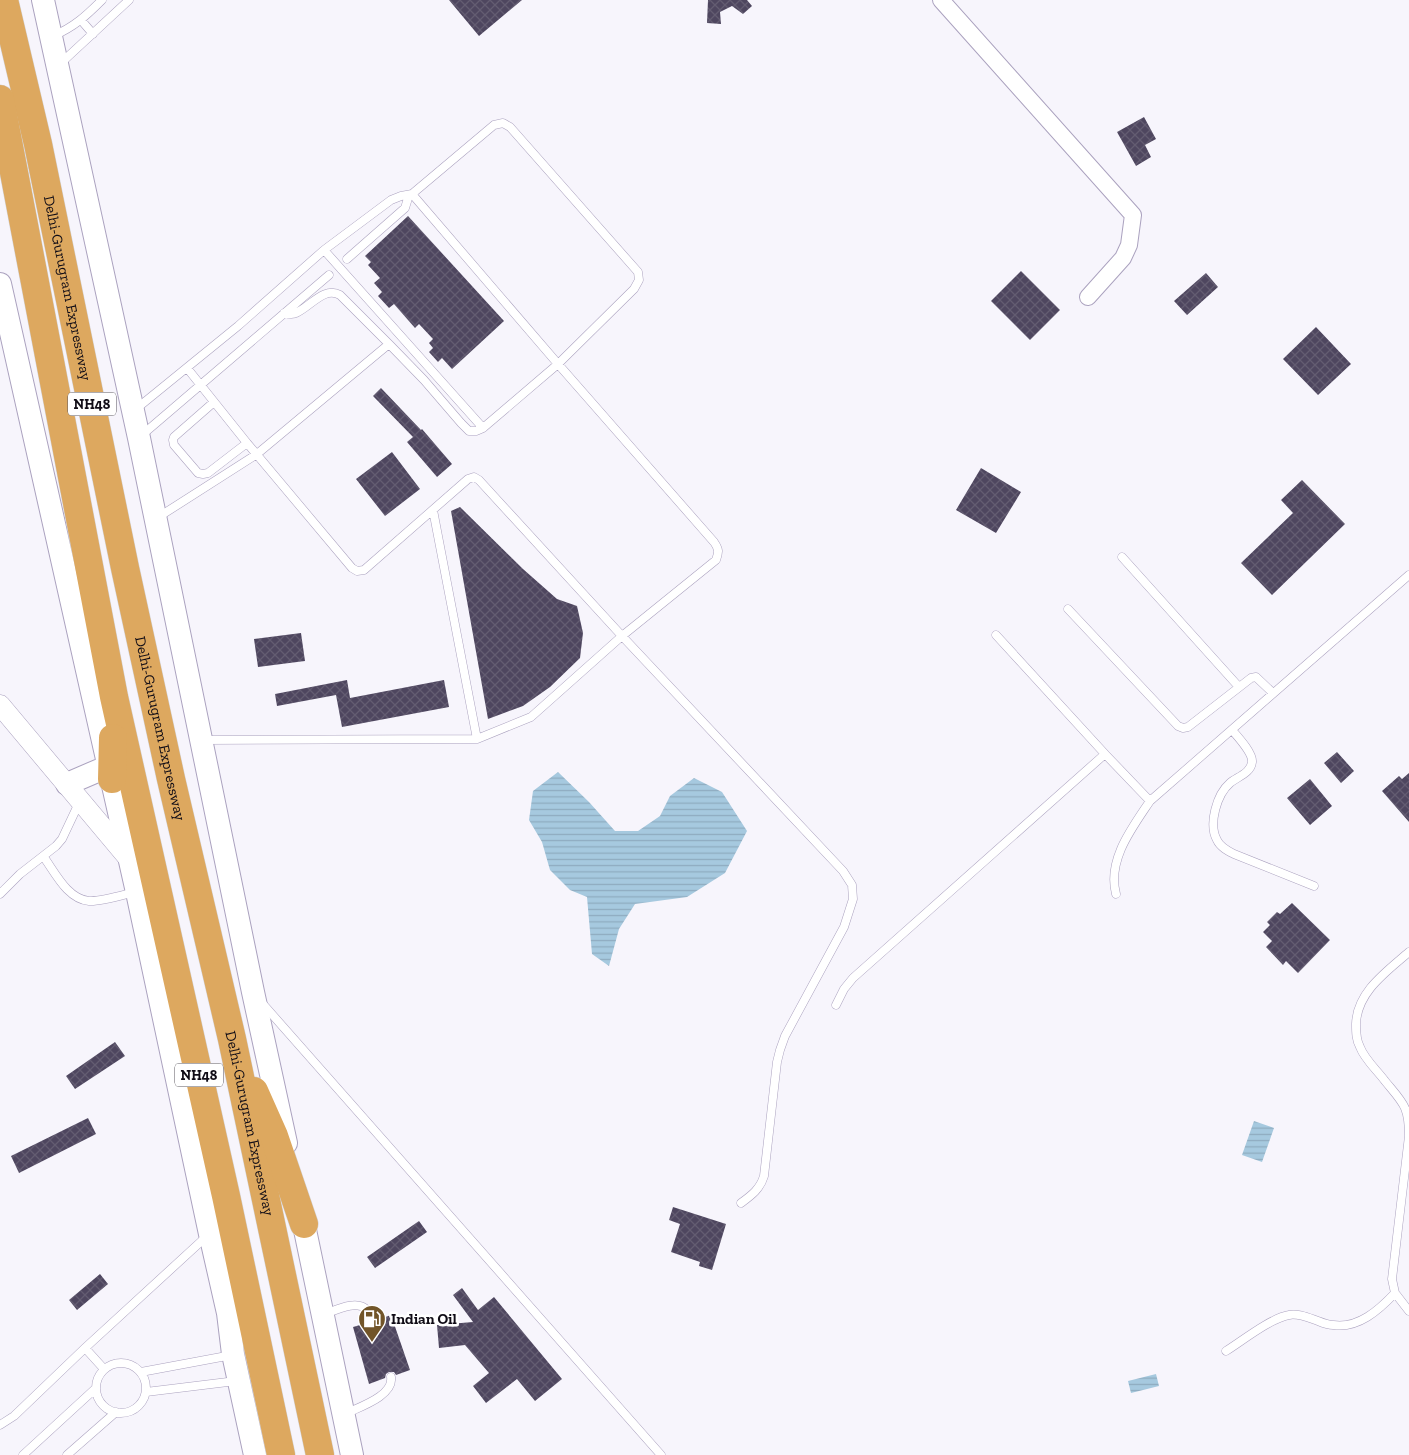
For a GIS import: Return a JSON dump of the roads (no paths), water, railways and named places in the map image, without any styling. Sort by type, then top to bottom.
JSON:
[{"type":"highway","name":"Delhi-Gurugram Expressway","points":[[4,0],[38,144],[123,558],[167,760],[232,1039],[320,1455]]},
{"type":"highway","name":"Delhi-Gurugram Expressway","points":[[0,99],[114,697],[226,1196],[281,1455]]},
{"type":"highway","points":[[110,773],[114,697]]},
{"type":"highway","points":[[232,1039],[274,1136],[304,1224]]},
{"type":"main road","points":[[43,0],[139,438],[252,992],[304,1224],[352,1455]]},
{"type":"main road","points":[[0,284],[137,892],[228,1313],[233,1354],[255,1455]]},
{"type":"main road","points":[[74,792],[110,773]]},
{"type":"street","points":[[941,0],[1127,206],[1133,215],[1129,245],[1123,258],[1088,297]]},
{"type":"street","points":[[0,706],[130,860]]},
{"type":"lane","points":[[52,37],[72,27],[102,0]]},
{"type":"lane","points":[[57,66],[129,0]]},
{"type":"lane","points":[[81,20],[93,34]]},
{"type":"lane","points":[[133,412],[238,326],[324,250],[392,200],[410,194],[494,125],[503,123],[510,127],[638,272],[640,280],[634,289],[558,364],[483,428],[476,431],[469,431],[389,344],[340,295],[334,292],[328,293],[296,313],[284,313]]},
{"type":"lane","points":[[347,259],[405,208],[410,194]]},
{"type":"lane","points":[[201,740],[477,739],[531,717],[622,636],[716,560],[719,550],[714,542],[410,194]]},
{"type":"lane","points":[[324,250],[483,428]]},
{"type":"lane","points":[[139,438],[329,275]]},
{"type":"lane","points":[[155,519],[257,454],[389,344]]},
{"type":"lane","points":[[187,368],[352,568],[358,571],[364,570],[468,479],[474,477],[479,480],[622,636],[843,871],[852,886],[853,899],[844,927],[785,1036],[777,1062],[764,1176],[757,1191],[741,1203]]},
{"type":"lane","points":[[214,402],[174,437],[173,442],[176,448],[198,472],[206,474],[247,443]]},
{"type":"lane","points":[[433,510],[477,739]]},
{"type":"lane","points":[[1122,557],[1240,687]]},
{"type":"lane","points":[[1116,894],[1113,875],[1117,860],[1123,844],[1150,801],[1409,575]]},
{"type":"lane","points":[[1068,610],[1178,726],[1188,727],[1251,678],[1256,678],[1273,693]]},
{"type":"lane","points":[[996,635],[1150,801]]},
{"type":"lane","points":[[1232,730],[1249,752],[1252,758],[1252,765],[1245,773],[1230,783],[1220,796],[1215,810],[1214,830],[1217,841],[1234,854],[1314,886]]},
{"type":"lane","points":[[836,1005],[844,989],[853,978],[1105,754]]},
{"type":"lane","points":[[0,894],[20,874],[56,846],[62,839],[74,792]]},
{"type":"lane","points":[[43,856],[68,891],[79,899],[91,902],[137,892]]},
{"type":"lane","points":[[1409,952],[1371,986],[1359,1003],[1356,1021],[1356,1034],[1359,1046],[1365,1056],[1405,1104],[1409,1120],[1409,1136],[1392,1279],[1395,1294],[1409,1311]]},
{"type":"lane","points":[[252,992],[661,1455]]},
{"type":"lane","points":[[0,1426],[14,1416],[85,1348],[210,1234]]},
{"type":"lane","points":[[1226,1351],[1265,1326],[1290,1315],[1299,1315],[1333,1326],[1349,1325],[1380,1309],[1395,1294]]},
{"type":"lane","points":[[323,1315],[348,1306],[360,1306],[367,1310],[372,1321]]},
{"type":"lane","points":[[85,1348],[104,1369]]},
{"type":"lane","points":[[141,1372],[233,1354]]},
{"type":"lane","points":[[123,1363],[141,1372],[146,1392],[144,1398],[135,1408],[129,1412],[116,1412],[109,1410],[100,1401],[96,1388],[97,1381],[104,1369],[123,1363]]},
{"type":"lane","points":[[344,1414],[380,1397],[390,1386],[391,1377]]},
{"type":"lane","points":[[146,1392],[238,1380]]},
{"type":"lane","points":[[23,1455],[96,1388]]},
{"type":"lane","points":[[66,1455],[116,1412]]},
{"type":"water","points":[[558,772],[615,831],[638,831],[660,816],[670,796],[694,778],[722,792],[747,831],[725,873],[687,897],[635,904],[619,929],[609,966],[592,954],[587,897],[570,890],[550,870],[542,842],[529,820],[533,791]]},
{"type":"water","points":[[1254,1121],[1274,1128],[1262,1162],[1242,1155]]},
{"type":"water","points":[[1156,1374],[1159,1386],[1131,1393],[1128,1381]]},
{"type":"place","name":"Indian Oil","points":[[372,1343]]}]
